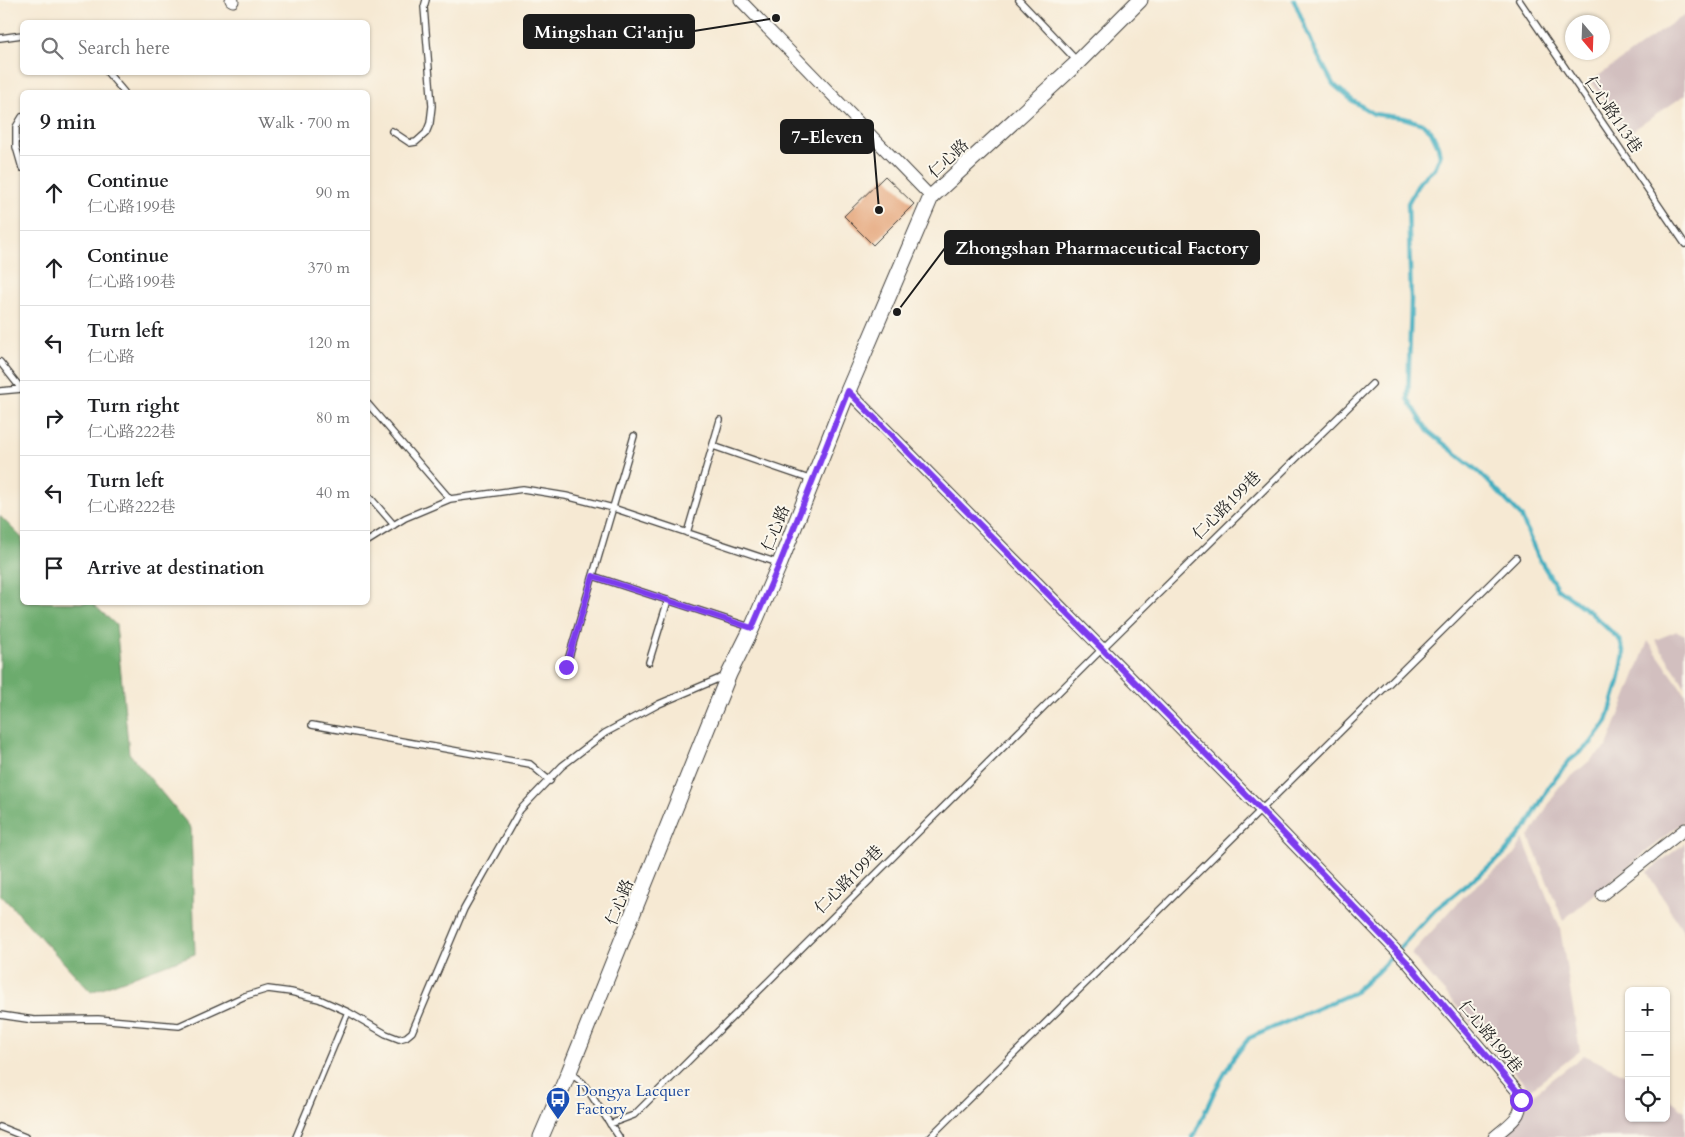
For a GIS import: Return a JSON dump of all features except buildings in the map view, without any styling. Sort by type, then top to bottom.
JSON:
[{"type":"street","points":[[740,0],[932,197]]},
{"type":"street","name":"仁心路","points":[[541,1137],[729,674],[752,628],[780,563],[848,391],[932,197],[1078,62],[1140,0]]},
{"type":"street","points":[[848,391],[1260,809]]},
{"type":"street","name":"仁心路199巷","points":[[1260,809],[1403,958],[1517,1091],[1522,1108],[1519,1114],[1494,1137]]},
{"type":"street","points":[[1602,895],[1685,829]]},
{"type":"lane","points":[[392,131],[410,142],[416,142],[426,133],[430,122],[432,106],[424,7],[426,0]]},
{"type":"lane","points":[[1019,0],[1078,62]]},
{"type":"lane","name":"仁心路113巷","points":[[1519,0],[1685,244]]},
{"type":"lane","points":[[0,38],[20,35]]},
{"type":"lane","points":[[110,75],[122,90]]},
{"type":"lane","points":[[20,119],[16,126],[16,147],[20,161]]},
{"type":"lane","points":[[0,362],[20,387]]},
{"type":"lane","name":"仁心路199巷","points":[[610,1124],[634,1115],[1102,649],[1372,384]]},
{"type":"lane","points":[[0,391],[20,388]]},
{"type":"lane","points":[[370,406],[450,499]]},
{"type":"lane","points":[[687,533],[720,420]]},
{"type":"lane","points":[[566,667],[634,436]]},
{"type":"lane","points":[[713,446],[813,480]]},
{"type":"lane","points":[[370,539],[394,525],[450,499],[523,489],[566,496],[613,508],[780,563]]},
{"type":"lane","points":[[370,497],[394,525]]},
{"type":"lane","points":[[930,1137],[1516,558]]},
{"type":"lane","points":[[593,576],[752,628]]},
{"type":"lane","points":[[648,662],[668,600]]},
{"type":"lane","points":[[0,1015],[34,1020],[98,1019],[180,1026],[245,996],[268,990],[291,992],[319,999],[348,1012],[386,1034],[399,1039],[406,1037],[412,1032],[464,909],[520,810],[550,781],[562,766],[605,733],[659,704],[729,674]]},
{"type":"lane","points":[[312,725],[530,764],[550,781]]},
{"type":"lane","points":[[296,1137],[348,1012]]},
{"type":"lane","points":[[569,1072],[583,1083],[619,1137]]},
{"type":"lane","points":[[0,1127],[24,1137]]},
{"type":"shaded area","points":[[1685,14],[1685,95],[1626,135],[1591,81]]},
{"type":"shaded area","points":[[1677,631],[1685,635],[1685,686],[1655,640]]},
{"type":"shaded area","points":[[1648,641],[1685,694],[1685,820],[1563,920],[1529,837],[1559,787],[1607,746]]},
{"type":"shaded area","points":[[1523,839],[1560,928],[1580,1051],[1530,1090],[1411,954],[1465,895],[1515,854]]},
{"type":"shaded area","points":[[1685,843],[1685,934],[1647,872]]},
{"type":"shaded area","points":[[1584,1055],[1625,1074],[1625,1122],[1670,1122],[1670,1099],[1685,1111],[1685,1137],[1499,1137],[1535,1093]]},
{"type":"green space","points":[[0,516],[20,536],[20,605],[94,605],[116,625],[129,753],[191,828],[195,954],[91,992],[0,894]]},
{"type":"waterway","points":[[1192,1137],[1234,1057],[1249,1038],[1353,993],[1377,972],[1435,910],[1503,855],[1527,826],[1549,787],[1569,761],[1591,743],[1607,721],[1619,681],[1624,655],[1620,640],[1591,613],[1557,588],[1537,555],[1521,516],[1480,473],[1428,431],[1408,399],[1411,300],[1408,203],[1420,181],[1435,168],[1440,156],[1438,146],[1431,131],[1423,124],[1404,118],[1374,114],[1353,101],[1333,84],[1315,50],[1294,0]]},
{"type":"place","name":"Mingshan Ci'anju","points":[[776,18]]},
{"type":"place","name":"7-Eleven","points":[[879,210]]},
{"type":"place","name":"Zhongshan Pharmaceutical Factory","points":[[897,312]]},
{"type":"place","name":"Dongya Lacquer Factory","points":[[558,1120]]},
{"type":"route","points":[[566,667],[593,576],[752,628],[780,563],[848,391],[1260,809],[1407,962],[1517,1091],[1521,1100]]}]
